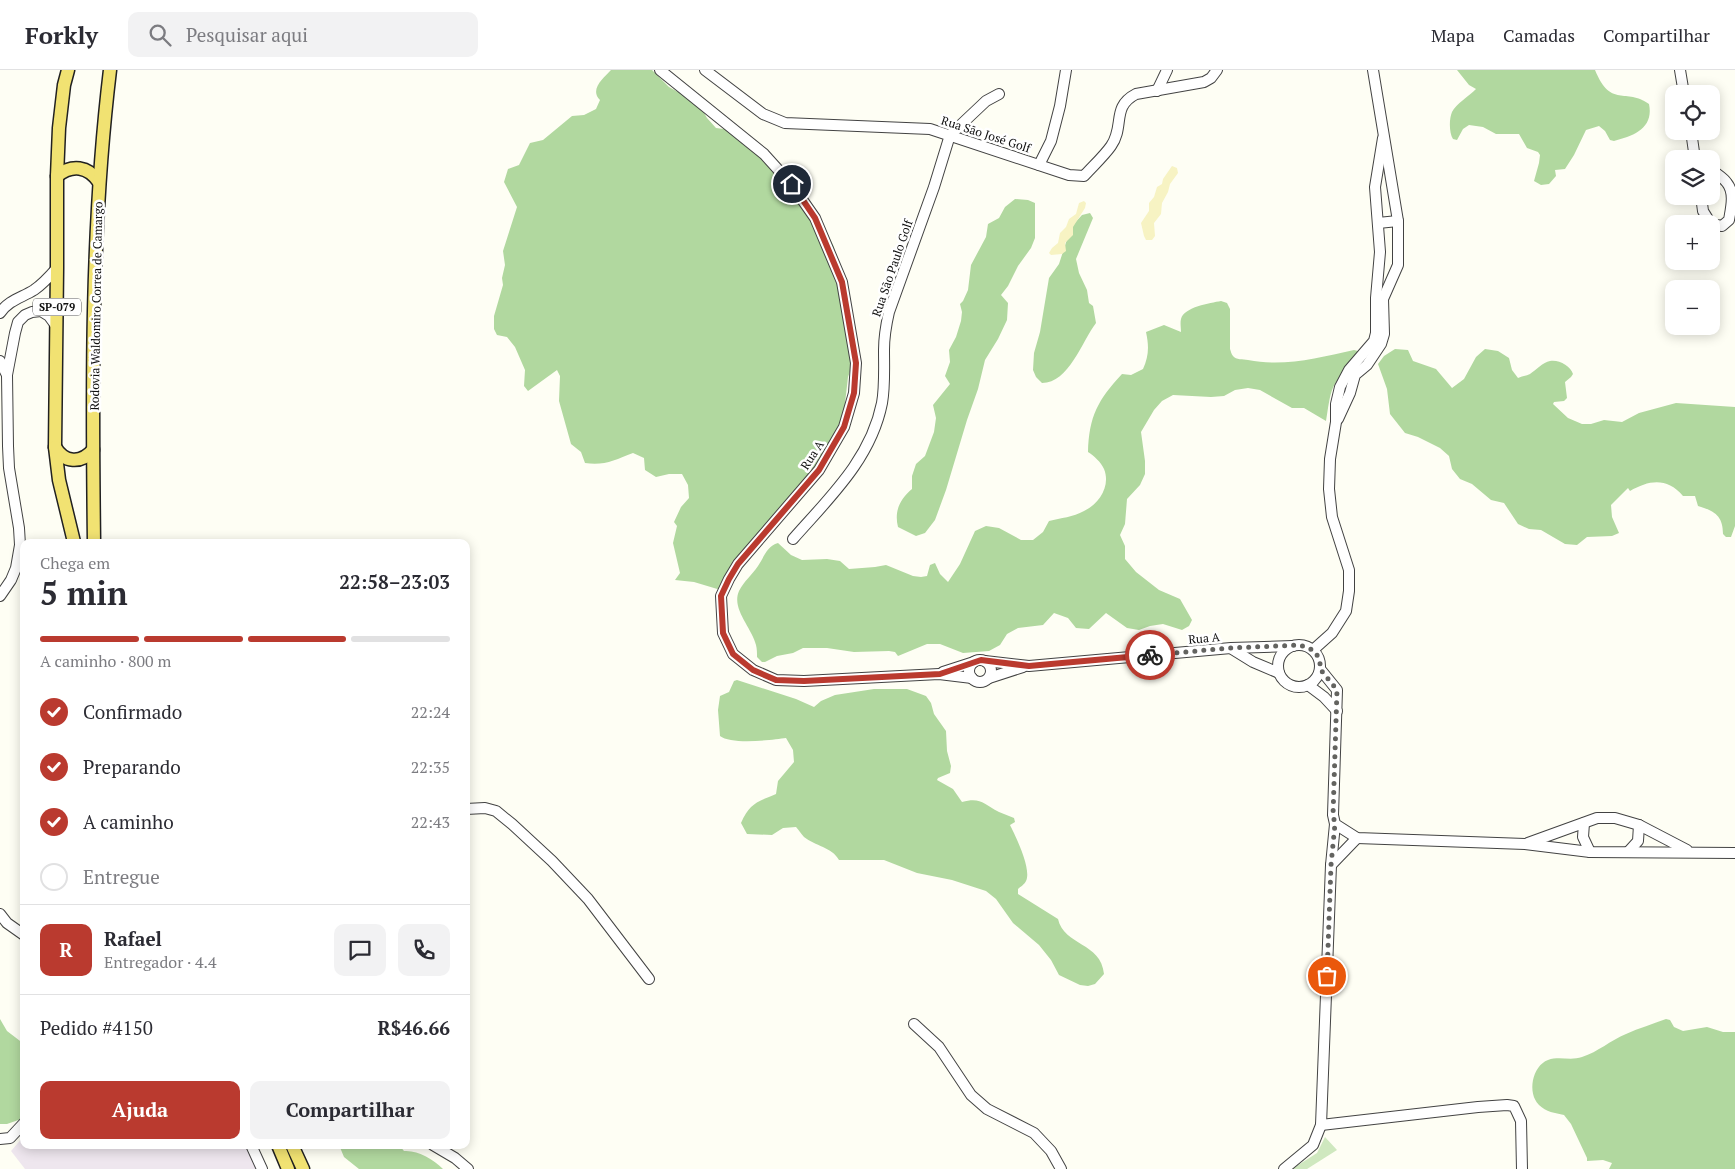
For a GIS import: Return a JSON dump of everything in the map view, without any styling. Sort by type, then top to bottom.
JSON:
[{"type":"main road","name":"SP-079","points":[[68,70],[64,84],[59,128],[57,176],[57,327],[54,447],[59,480],[73,539]]},
{"type":"main road","name":"Rodovia Waldomiro Correa de Camargo","points":[[94,539],[93,450],[96,252],[102,135],[110,70]]},
{"type":"main road","points":[[57,176],[71,168],[80,168],[88,170],[100,182]]},
{"type":"main road","points":[[54,447],[63,457],[76,460],[83,459],[93,450]]},
{"type":"main road","points":[[280,1149],[288,1169]]},
{"type":"main road","points":[[294,1149],[303,1169]]},
{"type":"street","name":"Rua A","points":[[660,70],[764,154],[792,184],[815,218],[842,282],[856,363],[854,393],[844,427],[819,470],[738,564],[721,596],[723,633],[733,654],[753,670],[776,680],[804,681],[940,674],[972,678],[975,681],[982,682],[989,678],[1029,666]]},
{"type":"street","name":"Rua São José Golf","points":[[705,70],[763,114],[785,123],[930,129],[1069,175],[1084,176],[1112,145],[1117,133],[1121,106],[1126,99],[1136,94],[1154,91]]},
{"type":"street","points":[[1039,164],[1050,141],[1060,106],[1066,70]]},
{"type":"street","points":[[1154,91],[1167,70]]},
{"type":"street","points":[[1154,91],[1204,82],[1212,78],[1217,70]]},
{"type":"street","points":[[1336,422],[1350,393],[1355,375],[1367,364],[1381,344],[1384,334],[1384,299],[1398,266],[1398,221],[1373,70]]},
{"type":"street","points":[[1680,70],[1682,85]]},
{"type":"street","name":"Rua São Paulo Golf","points":[[793,539],[854,468],[875,428],[882,402],[885,336],[889,312],[934,187],[950,135],[986,101],[999,94]]},
{"type":"street","points":[[1313,650],[1332,633],[1346,611],[1349,591],[1349,570],[1332,517],[1329,489],[1330,459],[1336,422],[1336,404],[1340,387],[1349,370],[1374,341],[1376,333],[1376,298],[1380,252],[1374,187],[1383,138]]},
{"type":"street","points":[[1720,177],[1731,189],[1732,202],[1729,220],[1720,226]]},
{"type":"street","points":[[1378,223],[1398,221]]},
{"type":"street","points":[[0,313],[9,302],[44,283],[57,268]]},
{"type":"street","points":[[0,596],[16,568],[20,545],[9,468],[7,375],[18,322],[25,315],[41,311],[49,316],[57,327]]},
{"type":"street","points":[[0,361],[7,375]]},
{"type":"street","points":[[1300,645],[1313,650],[1320,662],[1320,669],[1314,682],[1308,685],[1294,686],[1287,683],[1279,673],[1279,659],[1282,654],[1294,646],[1300,645]]},
{"type":"street","name":"Rua A","points":[[940,674],[981,660],[1029,666],[1231,648],[1294,646]]},
{"type":"street","name":"Rua A","points":[[1231,648],[1254,662],[1279,673]]},
{"type":"street","points":[[985,661],[990,667],[991,674],[989,678]]},
{"type":"street","points":[[972,678],[969,668],[974,662]]},
{"type":"street","points":[[1284,1169],[1313,1145],[1321,1125],[1331,865],[1335,824],[1333,815],[1337,690],[1320,669]]},
{"type":"street","points":[[1308,685],[1324,697],[1336,711]]},
{"type":"street","points":[[470,809],[485,808],[496,811],[552,861],[588,899],[649,979]]},
{"type":"street","points":[[1525,844],[1597,818],[1615,818],[1639,825],[1690,851]]},
{"type":"street","points":[[1584,823],[1583,837],[1590,852]]},
{"type":"street","points":[[1335,824],[1357,838],[1525,844],[1590,852],[1690,851],[1735,853]]},
{"type":"street","points":[[1628,852],[1638,841],[1639,825]]},
{"type":"street","points":[[1331,865],[1357,838]]},
{"type":"street","points":[[0,914],[20,932]]},
{"type":"street","points":[[914,1024],[939,1047],[971,1095],[986,1109],[1034,1133],[1051,1151],[1061,1169]]},
{"type":"street","points":[[1321,1125],[1478,1107],[1514,1106],[1521,1121],[1522,1169]]},
{"type":"street","points":[[0,1139],[10,1138],[20,1127]]},
{"type":"street","points":[[253,1149],[262,1169]]},
{"type":"street","points":[[440,1149],[468,1169]]},
{"type":"shaded area","points":[[20,1141],[20,1149],[249,1149],[258,1169],[25,1169],[11,1151]]},
{"type":"green space","points":[[611,70],[652,70],[669,87],[678,92],[683,90],[700,106],[716,128],[732,130],[773,169],[787,190],[815,214],[834,247],[840,273],[852,366],[848,377],[844,412],[832,448],[748,549],[724,591],[694,582],[675,580],[680,573],[673,543],[677,526],[674,522],[681,507],[689,498],[688,485],[682,474],[656,477],[645,470],[644,458],[633,453],[604,463],[585,463],[581,452],[571,444],[559,401],[560,376],[557,370],[528,391],[524,386],[525,370],[515,347],[507,337],[497,335],[494,329],[494,316],[503,285],[502,278],[505,265],[503,251],[517,207],[504,182],[508,169],[519,165],[530,143],[543,140],[572,116],[584,115],[596,109],[600,100],[596,92],[597,88]]},
{"type":"green space","points":[[1457,70],[1595,70],[1607,89],[1619,95],[1641,99],[1649,104],[1650,112],[1641,130],[1614,141],[1610,140],[1605,131],[1599,126],[1586,130],[1565,169],[1555,170],[1556,176],[1549,184],[1541,185],[1534,181],[1540,155],[1538,152],[1527,148],[1519,134],[1496,134],[1483,127],[1469,125],[1463,129],[1457,140],[1453,139],[1450,126],[1452,112],[1476,89],[1469,85]]},
{"type":"green space","points":[[1015,199],[1028,200],[1035,203],[1035,238],[1031,248],[1001,295],[1008,303],[1007,320],[985,360],[978,389],[935,520],[925,533],[916,536],[898,527],[897,516],[899,506],[912,489],[912,476],[916,464],[925,456],[934,432],[936,418],[933,405],[950,384],[945,376],[950,362],[949,350],[961,321],[962,312],[960,304],[968,290],[971,265],[986,237],[988,224],[999,218],[1005,207]]},
{"type":"green space","points":[[1090,213],[1093,218],[1076,259],[1079,273],[1087,290],[1089,303],[1093,306],[1096,323],[1067,369],[1060,376],[1042,383],[1036,377],[1033,370],[1034,353],[1040,332],[1049,278],[1059,264],[1071,227],[1082,215]]},
{"type":"green space","points":[[1221,301],[1227,303],[1230,309],[1230,349],[1232,355],[1236,358],[1275,363],[1301,361],[1354,350],[1362,354],[1358,361],[1336,381],[1330,398],[1326,421],[1304,408],[1292,408],[1260,390],[1248,388],[1235,390],[1224,396],[1173,395],[1162,401],[1154,410],[1141,432],[1145,474],[1140,485],[1127,499],[1125,524],[1120,535],[1125,546],[1125,559],[1136,572],[1159,590],[1180,599],[1192,620],[1189,626],[1182,630],[1163,624],[1139,630],[1127,628],[1106,613],[1089,629],[1076,628],[1068,618],[1054,613],[1043,625],[1018,628],[1007,634],[1000,645],[989,651],[963,653],[940,644],[927,644],[898,656],[895,652],[889,651],[854,652],[827,648],[803,648],[765,662],[762,662],[757,657],[754,639],[740,612],[737,598],[743,584],[756,569],[768,549],[774,544],[778,543],[791,555],[802,560],[827,559],[840,561],[849,569],[886,565],[913,576],[921,577],[927,576],[930,565],[935,563],[940,574],[948,582],[960,564],[975,531],[986,526],[999,528],[1021,540],[1033,540],[1043,532],[1049,521],[1076,515],[1089,508],[1099,499],[1106,482],[1103,466],[1088,452],[1090,428],[1096,409],[1101,401],[1122,374],[1131,375],[1143,369],[1148,351],[1146,332],[1164,325],[1181,332],[1181,319],[1187,311],[1198,306]]},
{"type":"green space","points":[[1395,349],[1408,350],[1413,361],[1436,369],[1452,388],[1464,379],[1476,357],[1485,349],[1498,351],[1509,358],[1512,370],[1518,378],[1530,374],[1547,362],[1560,362],[1570,368],[1573,374],[1565,382],[1567,398],[1564,401],[1554,402],[1553,404],[1568,418],[1582,424],[1591,424],[1604,420],[1622,422],[1639,413],[1676,403],[1735,407],[1735,526],[1731,537],[1726,537],[1723,534],[1723,528],[1717,515],[1698,506],[1695,496],[1683,496],[1671,486],[1658,482],[1644,484],[1630,491],[1628,488],[1611,505],[1612,517],[1619,533],[1612,536],[1587,537],[1577,545],[1565,544],[1541,530],[1529,529],[1518,524],[1504,503],[1491,500],[1472,484],[1460,479],[1452,469],[1449,456],[1440,448],[1405,433],[1390,414],[1387,389],[1378,364],[1384,356]]},
{"type":"green space","points":[[737,680],[796,699],[814,707],[821,701],[835,695],[874,689],[907,689],[926,696],[931,703],[934,714],[946,731],[947,751],[951,766],[950,773],[937,780],[953,789],[962,802],[978,801],[1014,818],[1015,822],[1010,825],[1027,869],[1025,882],[1018,889],[1018,894],[1058,919],[1067,934],[1096,956],[1104,974],[1095,984],[1088,986],[1080,985],[1059,975],[1051,960],[1039,945],[1013,923],[996,899],[986,891],[952,880],[917,873],[884,860],[839,860],[828,849],[804,837],[796,827],[783,828],[772,835],[747,834],[741,823],[748,811],[759,801],[776,794],[778,781],[794,762],[793,750],[786,738],[742,741],[725,739],[720,736],[718,710],[720,696],[729,692],[734,681]]},
{"type":"green space","points":[[0,1019],[7,1031],[20,1041],[20,1119],[7,1124],[0,1124]]},
{"type":"green space","points":[[1666,1019],[1670,1020],[1674,1027],[1683,1031],[1707,1027],[1723,1032],[1735,1032],[1735,1169],[1609,1169],[1612,1163],[1603,1160],[1587,1161],[1571,1124],[1564,1115],[1545,1109],[1535,1100],[1532,1087],[1533,1080],[1538,1068],[1543,1063],[1556,1058],[1574,1059],[1582,1057],[1620,1037]]},
{"type":"green space","points":[[1325,1137],[1337,1150],[1307,1169],[1292,1169],[1317,1153]]},
{"type":"green space","points":[[341,1149],[402,1149],[425,1156],[443,1169],[359,1169],[344,1157]]},
{"type":"sand","points":[[1172,166],[1177,168],[1178,173],[1170,184],[1162,203],[1161,214],[1154,223],[1155,236],[1152,240],[1146,240],[1141,223],[1149,211],[1149,203],[1154,197],[1157,187],[1162,184],[1163,179]]},
{"type":"sand","points":[[1084,201],[1086,203],[1085,208],[1073,227],[1073,235],[1065,243],[1066,251],[1062,254],[1051,255],[1049,253],[1058,243],[1060,233],[1066,227],[1069,219],[1076,214],[1079,203]]},
{"type":"way so far","points":[[1150,655],[1231,648],[1307,646],[1317,655],[1320,669],[1337,690],[1333,815],[1335,824],[1331,865],[1327,976]]},
{"type":"route","points":[[792,184],[815,218],[842,282],[856,363],[854,393],[844,427],[819,470],[738,564],[721,596],[723,633],[733,654],[753,670],[776,680],[804,681],[940,674],[978,660],[1029,666],[1150,655]]}]
